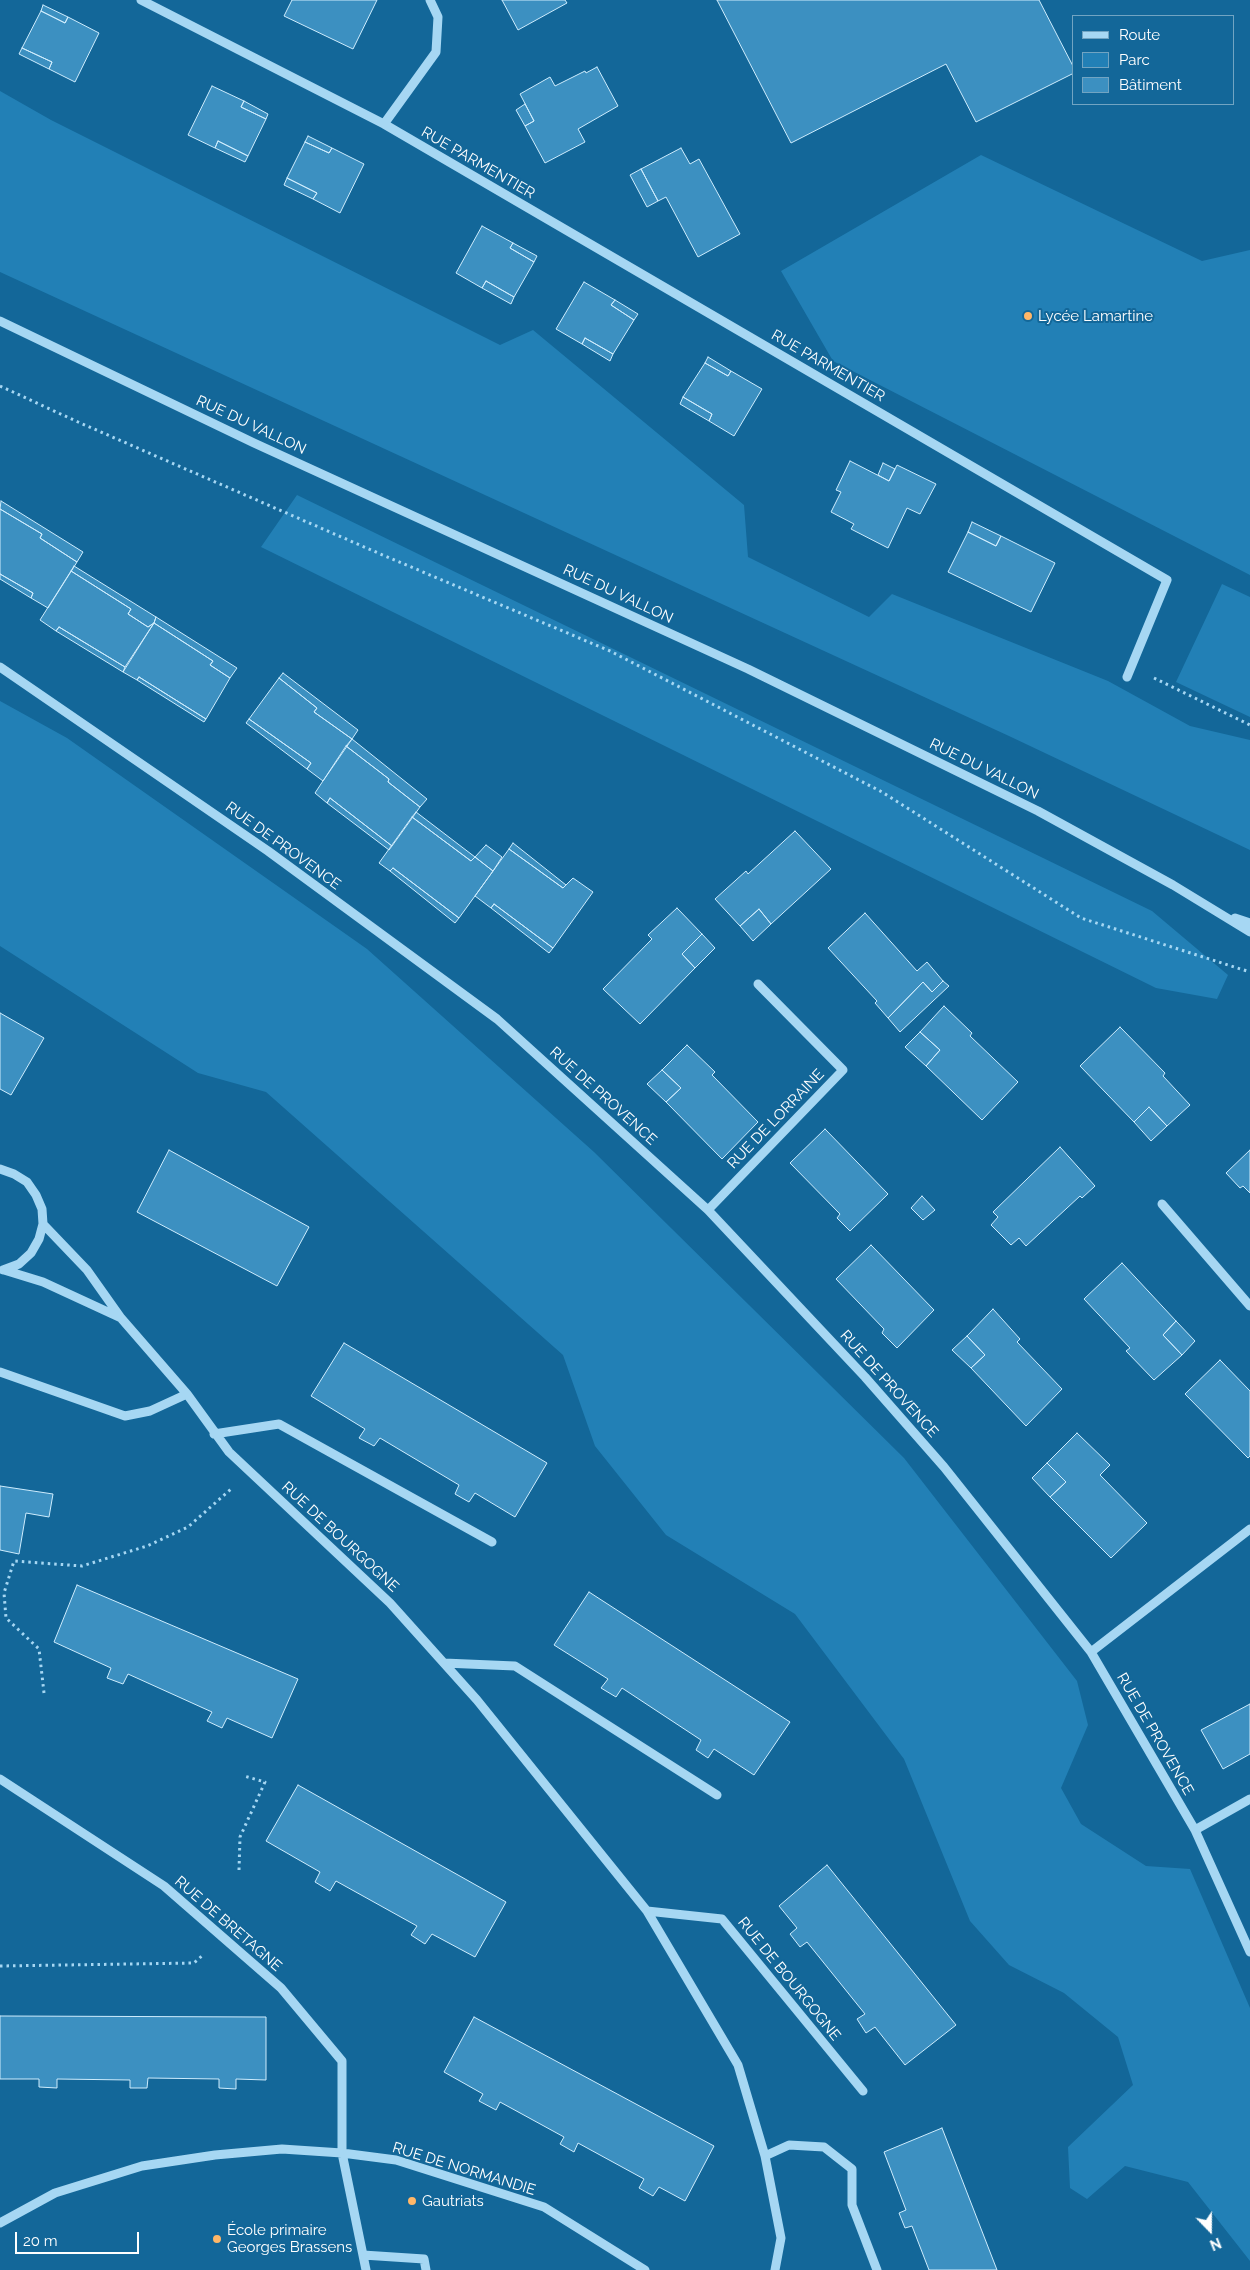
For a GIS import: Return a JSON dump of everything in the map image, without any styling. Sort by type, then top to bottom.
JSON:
[{"type":"street","name":"RUE PARMENTIER","points":[[141,0],[384,124],[1167,580],[1127,677]]},
{"type":"street","points":[[384,124],[436,52],[438,17],[430,0]]},
{"type":"street","name":"RUE DU VALLON","points":[[0,321],[254,443],[748,669],[1038,811],[1173,884],[1250,932]]},
{"type":"street","name":"RUE DE PROVENCE","points":[[0,667],[268,851],[497,1019],[708,1210],[865,1377],[944,1467],[1091,1652],[1196,1830],[1250,1952]]},
{"type":"street","name":"RUE DU VALLON","points":[[1216,911],[1250,923]]},
{"type":"street","name":"RUE DE LORRAINE","points":[[708,1210],[843,1070],[758,984]]},
{"type":"street","points":[[0,1169],[14,1174],[31,1188],[42,1209],[43,1224],[39,1239],[31,1253],[19,1264],[2,1270]]},
{"type":"street","points":[[1162,1204],[1250,1306]]},
{"type":"street","name":"RUE DE BOURGOGNE","points":[[43,1224],[87,1270],[121,1318],[187,1394],[214,1434],[229,1452],[390,1603],[477,1700],[647,1911],[738,2065],[765,2156],[781,2238],[775,2270]]},
{"type":"street","name":"RUE DE BOURGOGNE","points":[[2,1270],[42,1282],[121,1318]]},
{"type":"street","points":[[0,1372],[125,1416],[150,1412],[187,1394]]},
{"type":"street","points":[[214,1434],[280,1424],[492,1542]]},
{"type":"street","points":[[1091,1652],[1250,1529]]},
{"type":"street","points":[[444,1663],[515,1666],[717,1795]]},
{"type":"street","name":"RUE DE BRETAGNE","points":[[0,1779],[164,1886],[281,1988],[342,2061],[342,2153],[366,2270]]},
{"type":"street","points":[[1196,1830],[1250,1799]]},
{"type":"street","name":"RUE DE BOURGOGNE","points":[[647,1911],[722,1919],[863,2091]]},
{"type":"street","points":[[765,2156],[789,2145],[824,2147],[852,2169],[852,2206],[876,2270]]},
{"type":"street","name":"RUE DE NORMANDIE","points":[[0,2223],[55,2193],[142,2166],[216,2155],[282,2149],[342,2153],[396,2160],[544,2208],[645,2270]]},
{"type":"street","points":[[363,2255],[424,2258],[426,2270]]},
{"type":"path","points":[[0,386],[369,549],[610,651],[882,792],[1081,918],[1250,972]]},
{"type":"path","points":[[1132,666],[1250,725]]},
{"type":"path","points":[[44,1693],[39,1648],[6,1618],[4,1593],[14,1560],[82,1566],[147,1546],[188,1527],[250,1472]]},
{"type":"path","points":[[239,1870],[240,1837],[265,1782],[244,1776]]},
{"type":"path","points":[[0,1966],[194,1962],[224,1938]]},
{"type":"green space","points":[[0,91],[51,120],[500,345],[533,330],[744,505],[748,557],[869,617],[892,594],[1108,681],[1190,726],[1250,740],[1250,850],[1009,736],[0,272]]},
{"type":"green space","points":[[981,155],[1202,261],[1250,250],[1250,575],[833,361],[781,271]]},
{"type":"green space","points":[[297,495],[1152,911],[1228,975],[1217,999],[1156,988],[261,547]]},
{"type":"green space","points":[[1222,584],[1250,597],[1250,717],[1176,682]]},
{"type":"green space","points":[[0,701],[67,738],[367,949],[594,1152],[904,1458],[1077,1681],[1088,1725],[1061,1788],[1081,1824],[1146,1866],[1190,1869],[1250,2008],[1250,2261],[1188,2182],[1125,2166],[1087,2199],[1070,2188],[1068,2147],[1133,2085],[1118,2037],[1064,1993],[1009,1965],[970,1921],[904,1759],[795,1614],[666,1535],[595,1446],[563,1355],[266,1092],[198,1073],[0,946]]},
{"type":"building","points":[[292,0],[377,0],[353,49],[284,16]]},
{"type":"building","points":[[502,0],[565,0],[567,3],[518,30]]},
{"type":"building","points":[[717,0],[1039,0],[1072,64],[1072,74],[976,122],[946,64],[791,143]]},
{"type":"building","points":[[43,5],[68,17],[65,23],[41,11]]},
{"type":"building","points":[[41,11],[65,23],[68,17],[99,33],[75,82],[49,69],[52,62],[22,48]]},
{"type":"building","points":[[22,48],[52,62],[49,69],[19,54]]},
{"type":"building","points":[[597,67],[618,106],[578,129],[585,142],[545,163],[525,126],[534,121],[520,94],[550,77],[555,86]]},
{"type":"building","points":[[212,86],[244,101],[241,107],[266,119],[248,156],[218,141],[215,148],[188,135]]},
{"type":"building","points":[[244,101],[268,114],[266,119],[241,107]]},
{"type":"building","points":[[525,104],[534,121],[525,126],[516,110]]},
{"type":"building","points":[[308,136],[332,148],[329,153],[305,142]]},
{"type":"building","points":[[218,141],[248,156],[245,162],[215,148]]},
{"type":"building","points":[[305,142],[329,153],[332,148],[364,164],[340,213],[313,199],[317,193],[287,178]]},
{"type":"building","points":[[681,148],[690,164],[699,159],[740,234],[698,257],[666,197],[658,201],[641,169]]},
{"type":"building","points":[[641,169],[658,201],[647,207],[630,175]]},
{"type":"building","points":[[287,178],[317,193],[313,199],[284,185]]},
{"type":"building","points":[[482,226],[513,243],[510,248],[534,262],[514,297],[486,281],[482,288],[456,273]]},
{"type":"building","points":[[513,243],[537,256],[534,262],[510,248]]},
{"type":"building","points":[[486,281],[514,297],[511,304],[482,288]]},
{"type":"building","points":[[584,282],[615,300],[611,305],[634,320],[613,354],[585,338],[582,344],[556,329]]},
{"type":"building","points":[[615,300],[638,314],[634,320],[611,305]]},
{"type":"building","points":[[585,338],[613,354],[610,361],[582,344]]},
{"type":"building","points":[[708,357],[731,371],[728,376],[705,363]]},
{"type":"building","points":[[705,363],[728,376],[731,371],[762,389],[734,436],[709,421],[712,414],[683,397]]},
{"type":"building","points":[[683,397],[712,414],[709,421],[680,404]]},
{"type":"building","points":[[850,461],[889,481],[897,465],[936,484],[920,514],[907,508],[888,548],[851,529],[854,524],[831,512],[841,492],[836,490]]},
{"type":"building","points":[[883,463],[895,469],[889,481],[878,475]]},
{"type":"building","points":[[1,501],[83,552],[77,562],[40,538],[42,534],[0,509]]},
{"type":"building","points":[[0,509],[42,534],[40,538],[77,562],[48,608],[31,598],[33,593],[0,574]]},
{"type":"building","points":[[972,522],[1001,536],[996,546],[968,532]]},
{"type":"building","points":[[968,532],[996,546],[1001,536],[1055,563],[1031,612],[948,572]]},
{"type":"building","points":[[74,566],[156,617],[154,623],[148,627],[128,614],[131,609],[71,571]]},
{"type":"building","points":[[71,571],[131,609],[128,614],[148,627],[154,623],[125,667],[59,627],[56,631],[40,620]]},
{"type":"building","points":[[0,574],[33,593],[31,598],[0,579]]},
{"type":"building","points":[[156,617],[237,668],[230,678],[210,665],[213,661],[154,623]]},
{"type":"building","points":[[154,623],[213,661],[210,665],[230,678],[206,719],[139,677],[137,680],[123,672]]},
{"type":"building","points":[[59,627],[125,667],[123,672],[56,631]]},
{"type":"building","points":[[283,673],[358,730],[352,739],[314,712],[317,708],[279,678]]},
{"type":"building","points":[[139,677],[206,719],[204,722],[137,680]]},
{"type":"building","points":[[279,678],[317,708],[314,712],[352,739],[323,781],[307,769],[311,763],[249,719]]},
{"type":"building","points":[[249,719],[311,763],[307,769],[246,723]]},
{"type":"building","points":[[352,739],[427,799],[420,807],[388,782],[389,779],[346,746]]},
{"type":"building","points":[[346,746],[389,779],[388,782],[420,807],[392,846],[330,798],[327,803],[315,793]]},
{"type":"building","points":[[330,798],[392,846],[389,850],[327,803]]},
{"type":"building","points":[[416,812],[475,857],[471,861],[412,817]]},
{"type":"building","points":[[412,817],[471,861],[475,857],[493,871],[459,918],[393,868],[390,871],[379,863]]},
{"type":"building","points":[[795,831],[831,869],[771,924],[759,909],[740,926],[715,899],[746,871],[748,874]]},
{"type":"building","points":[[513,843],[566,885],[563,888],[509,849]]},
{"type":"building","points":[[486,845],[502,857],[493,871],[475,857]]},
{"type":"building","points":[[509,849],[563,888],[573,878],[593,892],[553,948],[494,904],[491,908],[475,896]]},
{"type":"building","points":[[393,868],[459,918],[455,923],[390,871]]},
{"type":"building","points":[[494,904],[553,948],[549,953],[491,908]]},
{"type":"building","points":[[677,908],[702,934],[682,954],[695,968],[640,1024],[603,989],[652,939],[648,935]]},
{"type":"building","points":[[759,909],[771,924],[753,941],[740,926]]},
{"type":"building","points":[[865,913],[917,971],[927,962],[943,981],[932,992],[923,982],[888,1018],[875,1003],[877,1001],[828,948]]},
{"type":"building","points":[[702,934],[715,948],[695,968],[682,954]]},
{"type":"building","points":[[943,981],[949,986],[900,1032],[888,1018],[923,982],[932,992]]},
{"type":"building","points":[[944,1006],[972,1033],[970,1036],[1018,1082],[982,1120],[926,1066],[940,1050],[920,1032]]},
{"type":"building","points":[[0,1013],[44,1038],[11,1095],[0,1089]]},
{"type":"building","points":[[1120,1027],[1165,1073],[1163,1076],[1190,1105],[1167,1126],[1149,1107],[1134,1122],[1080,1066]]},
{"type":"building","points":[[920,1032],[940,1050],[926,1066],[905,1047]]},
{"type":"building","points":[[687,1045],[715,1072],[712,1075],[758,1122],[722,1159],[666,1102],[681,1088],[662,1070]]},
{"type":"building","points":[[662,1070],[681,1088],[666,1102],[647,1084]]},
{"type":"building","points":[[1149,1107],[1167,1126],[1151,1141],[1134,1122]]},
{"type":"building","points":[[825,1129],[888,1194],[850,1231],[837,1218],[840,1214],[790,1163]]},
{"type":"building","points":[[1060,1147],[1095,1186],[1082,1198],[1080,1196],[1026,1246],[1019,1238],[1011,1245],[991,1225],[998,1217],[993,1212]]},
{"type":"building","points":[[169,1150],[309,1227],[277,1286],[137,1212]]},
{"type":"building","points":[[1250,1150],[1250,1193],[1243,1186],[1240,1188],[1226,1173]]},
{"type":"building","points":[[922,1196],[935,1210],[923,1220],[911,1208]]},
{"type":"building","points":[[871,1245],[934,1310],[897,1348],[882,1333],[884,1329],[836,1279]]},
{"type":"building","points":[[1122,1263],[1176,1321],[1163,1335],[1182,1355],[1154,1380],[1126,1351],[1130,1348],[1084,1299]]},
{"type":"building","points":[[993,1309],[1020,1339],[1017,1342],[1062,1389],[1026,1426],[971,1368],[985,1355],[967,1336]]},
{"type":"building","points":[[1176,1321],[1195,1341],[1182,1355],[1163,1335]]},
{"type":"building","points":[[967,1336],[985,1355],[971,1368],[952,1350]]},
{"type":"building","points":[[344,1343],[547,1463],[515,1517],[475,1493],[469,1502],[455,1494],[459,1485],[380,1438],[374,1446],[359,1438],[365,1429],[311,1396]]},
{"type":"building","points":[[1220,1360],[1250,1391],[1250,1456],[1248,1458],[1185,1394]]},
{"type":"building","points":[[1077,1433],[1110,1465],[1100,1475],[1147,1523],[1111,1558],[1050,1497],[1066,1482],[1047,1463]]},
{"type":"building","points":[[1047,1463],[1066,1482],[1050,1497],[1032,1478]]},
{"type":"building","points":[[0,1486],[53,1494],[49,1517],[26,1513],[19,1554],[0,1550]]},
{"type":"building","points":[[77,1585],[298,1679],[272,1738],[227,1718],[222,1728],[207,1721],[212,1712],[128,1674],[123,1684],[107,1678],[111,1668],[54,1642]]},
{"type":"building","points":[[589,1592],[790,1722],[754,1775],[714,1749],[708,1758],[696,1750],[701,1740],[622,1688],[616,1697],[601,1688],[608,1679],[554,1645]]},
{"type":"building","points":[[1250,1704],[1250,1754],[1223,1769],[1201,1730]]},
{"type":"building","points":[[298,1785],[506,1902],[475,1957],[432,1934],[425,1944],[411,1935],[417,1926],[336,1881],[330,1891],[315,1882],[320,1872],[266,1841]]},
{"type":"building","points":[[827,1865],[956,2025],[905,2065],[875,2027],[866,2033],[857,2019],[865,2014],[807,1942],[800,1947],[790,1934],[797,1928],[779,1906]]},
{"type":"building","points":[[0,2016],[266,2017],[266,2080],[236,2079],[236,2089],[219,2088],[219,2079],[148,2078],[147,2088],[130,2088],[130,2080],[57,2079],[57,2088],[39,2087],[39,2079],[0,2079]]},
{"type":"building","points":[[474,2017],[714,2146],[685,2201],[659,2187],[653,2196],[639,2188],[644,2179],[578,2143],[574,2152],[560,2144],[564,2137],[500,2102],[496,2110],[479,2101],[483,2094],[444,2072]]},
{"type":"building","points":[[942,2128],[997,2270],[929,2270],[912,2226],[905,2228],[899,2213],[906,2210],[884,2152]]},
{"type":"place","name":"Lycée Lamartine","points":[[1028,316]]},
{"type":"place","name":"Gautriats","points":[[412,2201]]},
{"type":"place","name":"École primaire Georges Brassens","points":[[217,2239]]}]
